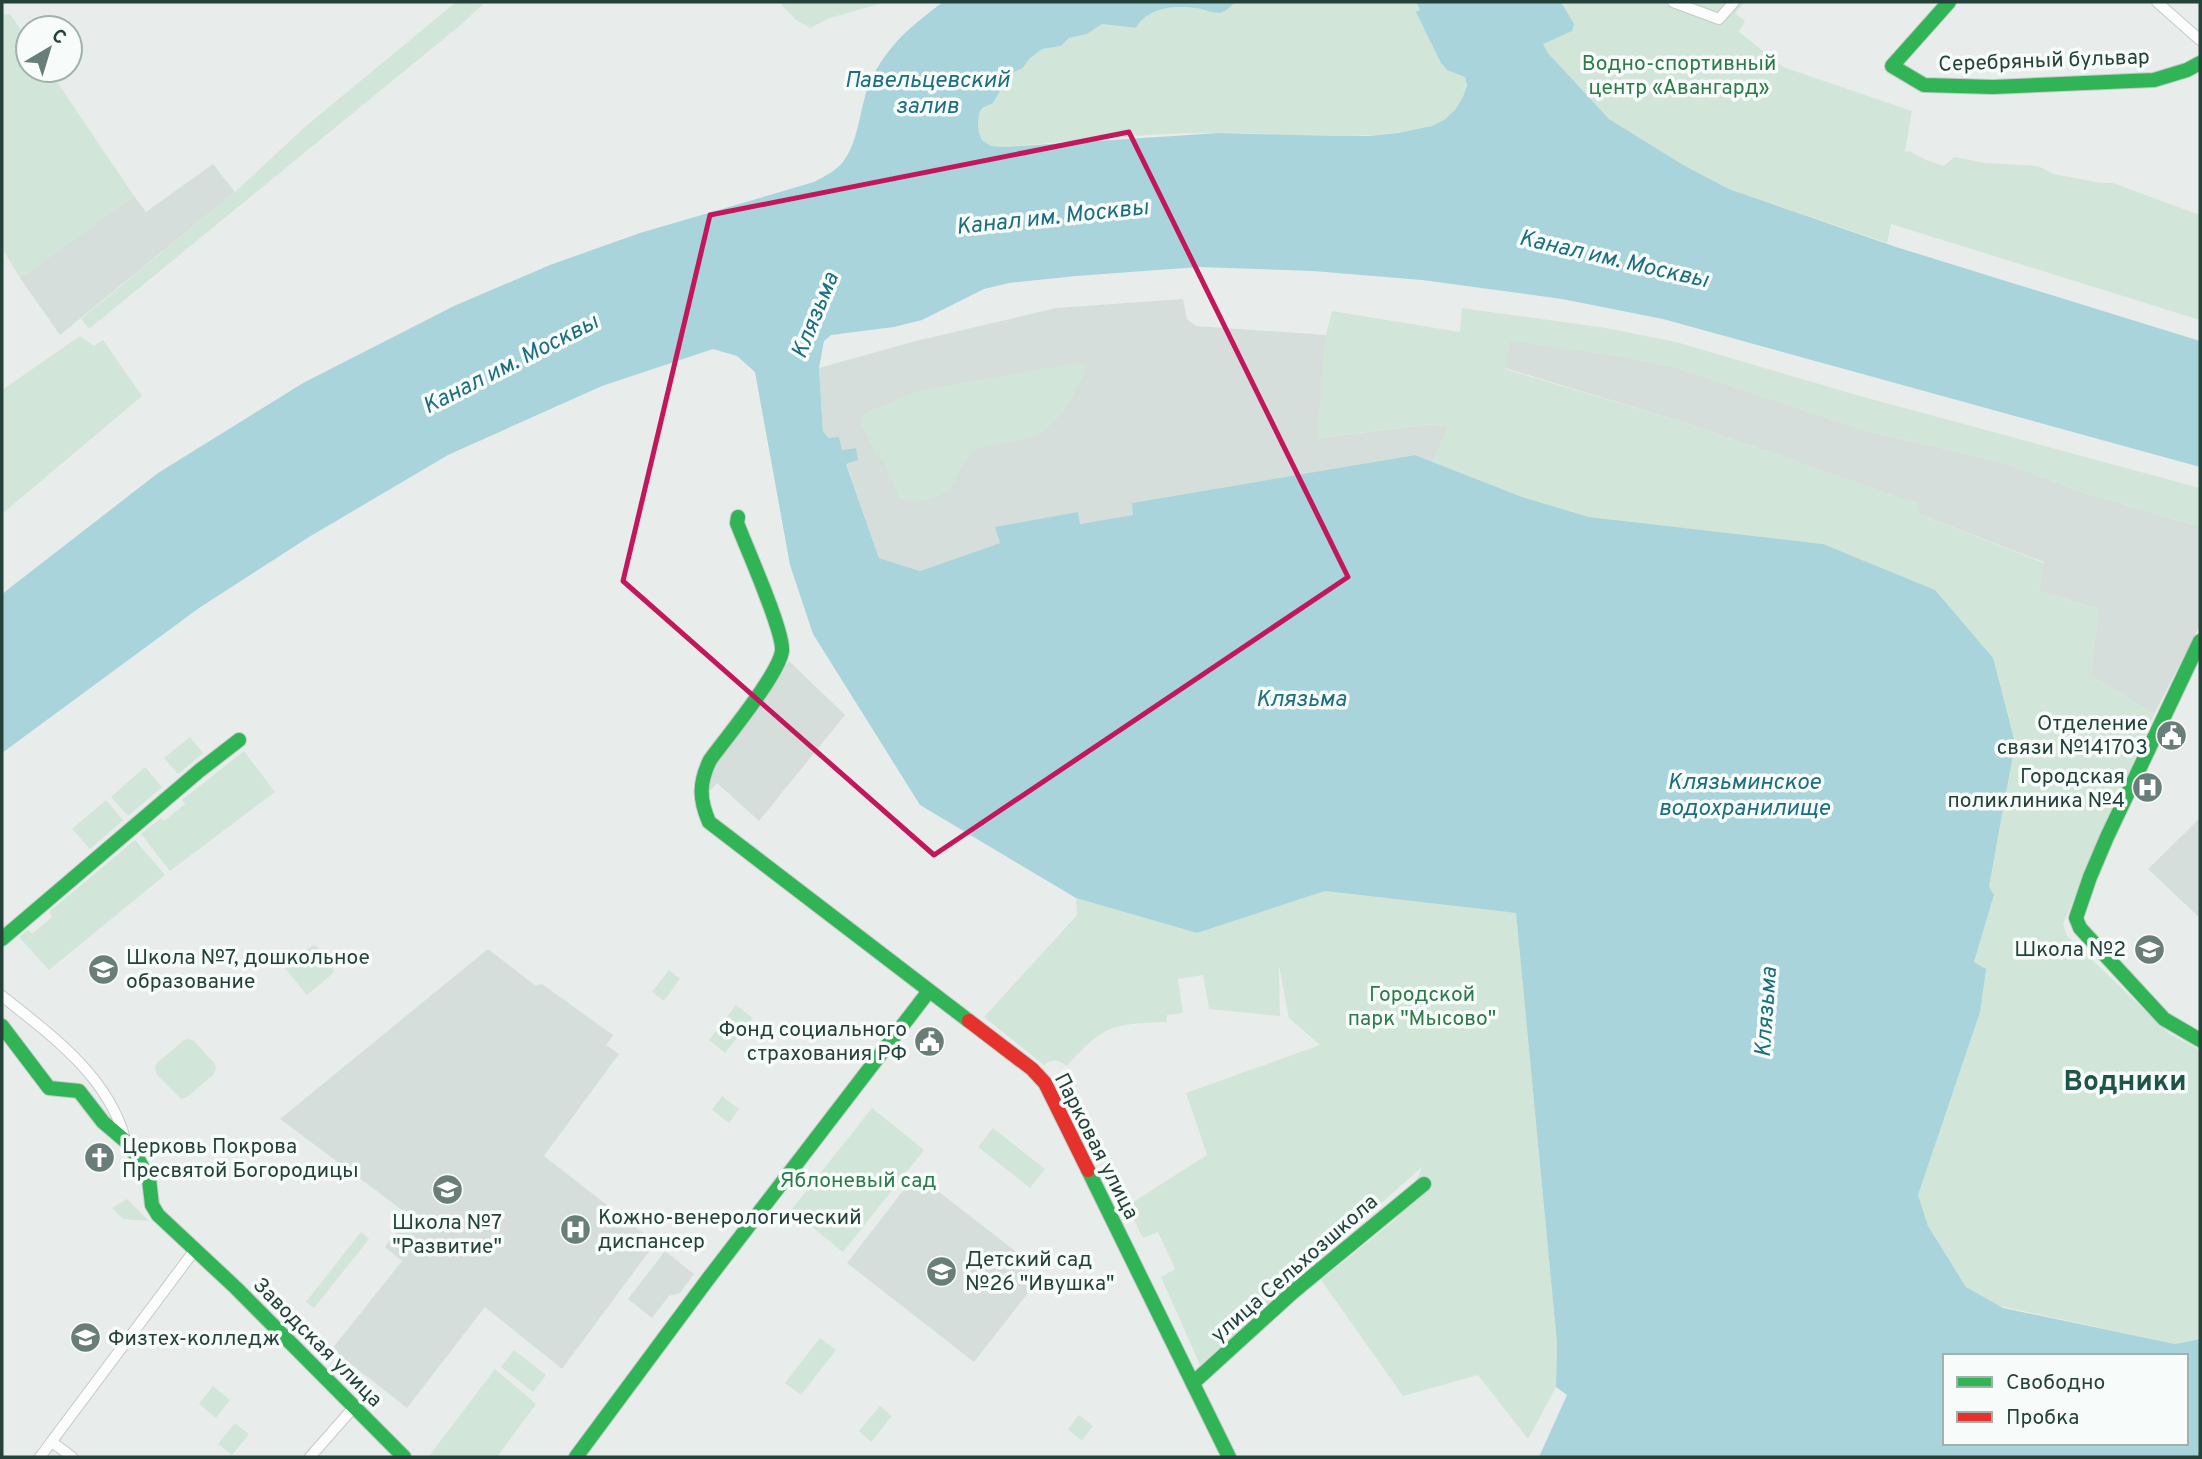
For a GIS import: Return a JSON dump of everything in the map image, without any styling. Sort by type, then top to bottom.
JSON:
[{"type":"street","points":[[1672,2],[1719,19],[1734,2]]},
{"type":"street","name":"Серебряный бульвар","points":[[1948,2],[1892,66],[1924,85],[1993,87],[2154,80],[2200,63]]},
{"type":"street","points":[[2157,2],[2200,40]]},
{"type":"street","name":"Парковая улица","points":[[738,517],[737,523],[778,630],[782,650],[776,669],[710,760],[702,776],[698,792],[709,821],[1037,1073],[1045,1083],[1229,1457]]},
{"type":"street","points":[[2200,641],[2101,850],[2076,918],[2080,928],[2164,1018],[2200,1040]]},
{"type":"street","points":[[2,939],[239,740]]},
{"type":"street","points":[[576,1457],[730,1249],[929,991]]},
{"type":"street","points":[[2,996],[84,1067],[118,1116],[125,1139]]},
{"type":"street","points":[[2,1026],[48,1088],[79,1091],[108,1127],[125,1139]]},
{"type":"street","name":"Заводская улица","points":[[125,1139],[149,1179],[152,1205],[158,1215],[236,1288],[404,1457]]},
{"type":"street","name":"улица Сельхозшкола","points":[[1193,1383],[1293,1292],[1423,1184]]},
{"type":"street","points":[[40,1457],[194,1251]]},
{"type":"street","points":[[310,1457],[354,1407]]},
{"type":"street","points":[[52,1442],[72,1457]]},
{"type":"highlighted area","points":[[1129,132],[1348,577],[934,855],[623,581],[710,215]]},
{"type":"shaded area","points":[[213,164],[235,192],[60,335],[20,278],[134,196],[146,212]]},
{"type":"shaded area","points":[[1183,299],[1187,319],[1196,326],[1326,335],[1318,438],[1432,424],[1448,427],[1433,462],[1415,455],[1132,503],[1134,515],[1080,524],[1078,513],[996,527],[1000,543],[920,571],[879,558],[846,463],[856,448],[842,450],[823,431],[819,368],[912,342],[1056,308]]},
{"type":"shaded area","points":[[1509,340],[1628,357],[1674,367],[1863,430],[2005,463],[2085,493],[2200,527],[2200,625],[2154,714],[2090,675],[2099,609],[2039,591],[2044,562],[1916,513],[1918,504],[1686,423],[1505,368]]},
{"type":"shaded area","points":[[789,661],[845,715],[759,821],[717,783],[707,794],[706,779],[713,764]]},
{"type":"shaded area","points":[[2200,818],[2200,918],[2148,869]]},
{"type":"shaded area","name":"Школа №7 \"Развитие\"","points":[[488,949],[536,986],[542,984],[613,1035],[606,1045],[619,1054],[544,1156],[652,1240],[653,1246],[562,1369],[485,1307],[407,1408],[332,1349],[402,1261],[385,1247],[410,1216],[280,1119]]},
{"type":"shaded area","name":"Детский сад №26 \"Ивушка\"","points":[[916,1174],[1033,1265],[1021,1281],[1031,1289],[974,1362],[847,1263]]},
{"type":"shaded area","points":[[665,1251],[694,1274],[680,1293],[669,1296],[652,1318],[628,1299]]},
{"type":"green space","points":[[456,2],[485,2],[463,23],[89,329],[81,319],[235,192],[306,126]]},
{"type":"green space","points":[[781,2],[886,2],[830,18],[810,28],[796,20]]},
{"type":"green space","points":[[1235,2],[1416,2],[1420,10],[1417,12],[1447,70],[1465,77],[1465,92],[1453,112],[1433,126],[1386,134],[1167,134],[1004,147],[991,146],[982,140],[978,113],[993,103],[1010,74],[1023,68],[1029,59],[1042,49],[1061,46],[1069,38],[1087,34],[1102,24],[1136,28],[1147,16],[1161,9],[1187,7],[1220,13]]},
{"type":"green space","name":"Водно-спортивный центр «Авангард»","points":[[1517,2],[1745,2],[1735,13],[1745,21],[1739,32],[1783,67],[1912,111],[1905,152],[1909,151],[1944,166],[1954,157],[1985,163],[2038,166],[2054,174],[2113,183],[2200,215],[2200,320],[1891,224],[1887,243],[1729,189],[1685,166],[1609,119],[1548,53]]},
{"type":"green space","points":[[2,14],[10,14],[14,20],[14,84],[58,84],[134,196],[20,278],[2,248]]},
{"type":"green space","points":[[1462,308],[1606,328],[1676,342],[1860,396],[2200,488],[2200,527],[2085,493],[2005,463],[1863,430],[1674,367],[1628,357],[1509,341],[1505,369],[1686,423],[1919,504],[1916,513],[2044,563],[2039,591],[2099,609],[2090,675],[2154,714],[2063,924],[2067,936],[2170,1034],[2200,1050],[2200,1339],[2175,1344],[1995,1305],[1966,1287],[1920,1210],[1918,1195],[1974,962],[1994,896],[1823,544],[1589,517],[1522,497],[1433,462],[1447,427],[1432,424],[1317,438],[1326,335],[1332,311],[1460,332]]},
{"type":"green space","points":[[80,336],[94,346],[103,340],[142,396],[2,514],[2,390]]},
{"type":"green space","points":[[1082,364],[1085,372],[1069,403],[1046,429],[1026,439],[978,449],[968,457],[949,488],[926,500],[899,497],[882,458],[876,456],[861,424],[863,414],[917,391]]},
{"type":"green space","points":[[190,737],[203,753],[178,774],[164,758]]},
{"type":"green space","points":[[244,751],[275,792],[170,871],[141,834],[161,818],[164,821],[185,804],[182,800]]},
{"type":"green space","points":[[145,767],[162,787],[128,816],[111,797]]},
{"type":"green space","points":[[106,800],[123,820],[90,849],[72,829]]},
{"type":"green space","points":[[135,840],[165,875],[49,970],[19,937],[28,930],[32,934],[52,917],[49,912]]},
{"type":"green space","name":"Городской парк \"Мысово\"","points":[[1325,891],[1516,913],[1557,1343],[1556,1387],[1528,1439],[1478,1375],[1403,1396],[1321,1280],[1396,1219],[1423,1166],[1200,1365],[1161,1277],[1175,1269],[1158,1232],[1143,1238],[1127,1206],[1207,1155],[1186,1093],[1320,1045],[1289,1018],[1279,966],[1280,1016],[1209,1009],[1203,975],[1178,979],[1183,1013],[1167,1015],[1167,1022],[1134,1024],[1111,1029],[1091,1042],[1067,1066],[1056,1061],[1044,1065],[984,1017],[1077,915],[1076,898],[1197,933]]},
{"type":"green space","points":[[313,945],[334,971],[307,995],[284,967]]},
{"type":"green space","points":[[669,970],[680,979],[664,1001],[652,992]]},
{"type":"green space","points":[[736,1005],[753,1018],[725,1053],[709,1040]]},
{"type":"green space","points":[[188,1039],[194,1041],[215,1064],[216,1069],[213,1075],[181,1099],[157,1075],[155,1068],[157,1063]]},
{"type":"green space","points":[[722,1096],[739,1109],[729,1123],[712,1110]]},
{"type":"green space","name":"Яблоневый сад","points":[[872,1108],[924,1150],[843,1252],[791,1210]]},
{"type":"green space","points":[[993,1128],[1045,1169],[1030,1188],[978,1147]]},
{"type":"green space","points":[[127,1199],[149,1221],[123,1219],[112,1208]]},
{"type":"green space","points":[[361,1232],[369,1239],[314,1308],[306,1302]]},
{"type":"green space","points":[[820,1338],[836,1350],[801,1395],[785,1383]]},
{"type":"green space","points":[[514,1350],[546,1375],[533,1392],[501,1367]]},
{"type":"green space","points":[[495,1369],[536,1404],[497,1457],[430,1457],[429,1456]]},
{"type":"green space","points":[[213,1386],[230,1400],[216,1418],[199,1404]]},
{"type":"green space","points":[[880,1406],[892,1416],[871,1442],[859,1431]]},
{"type":"green space","points":[[1079,1415],[1093,1426],[1082,1441],[1068,1429]]},
{"type":"green space","points":[[235,1423],[249,1434],[232,1455],[218,1444]]},
{"type":"water","name":"Клязьминское водохранилище","points":[[943,2],[1235,2],[1220,13],[1187,7],[1161,9],[1147,16],[1136,28],[1102,24],[1087,34],[1069,38],[1061,46],[1042,49],[1029,59],[1023,68],[1010,74],[993,103],[982,108],[978,124],[982,140],[991,146],[1004,147],[1219,133],[1368,136],[1432,126],[1455,110],[1463,97],[1467,85],[1465,77],[1447,70],[1441,63],[1416,12],[1420,10],[1416,2],[1561,2],[1574,24],[1572,31],[1543,44],[1548,53],[1609,119],[1685,166],[1729,189],[1896,247],[2200,341],[2200,467],[1663,319],[1562,299],[1422,280],[1313,271],[1199,267],[1009,283],[984,289],[922,320],[894,327],[831,335],[824,341],[819,368],[823,431],[829,438],[839,437],[842,450],[856,448],[858,460],[846,464],[879,558],[920,571],[1000,543],[995,527],[1078,512],[1080,524],[1133,515],[1132,503],[1415,455],[1522,497],[1589,517],[1823,544],[1935,590],[1993,658],[2015,743],[1989,886],[1994,895],[1974,962],[1986,969],[1980,1012],[1918,1195],[1928,1226],[1966,1287],[2003,1308],[2175,1344],[2200,1339],[2200,1457],[1539,1457],[1567,1395],[1556,1387],[1557,1343],[1516,913],[1325,891],[1197,933],[1076,898],[920,805],[813,634],[790,565],[755,372],[737,356],[713,349],[602,386],[448,455],[309,537],[199,608],[2,753],[2,594],[158,473],[303,383],[454,306],[550,265],[640,233],[814,182],[831,172],[842,163],[851,149],[870,82],[889,51],[905,33]]},
{"type":"traffic: fast","points":[[1949,2],[1892,66],[1924,85],[1993,87],[2154,80],[2200,63]]},
{"type":"traffic: fast","points":[[738,517],[737,523],[777,626],[782,651],[772,675],[706,768],[702,791],[703,806],[709,822],[969,1021]]},
{"type":"traffic: fast","points":[[2200,641],[2107,837],[2076,918],[2080,928],[2164,1019],[2200,1040]]},
{"type":"traffic: fast","points":[[2,939],[239,740]]},
{"type":"traffic: fast","points":[[576,1457],[708,1279],[929,991]]},
{"type":"traffic: fast","points":[[2,1026],[49,1088],[79,1091],[103,1122],[130,1145],[149,1179],[152,1205],[158,1215],[236,1288],[404,1457]]},
{"type":"traffic: fast","points":[[1088,1170],[1229,1457]]},
{"type":"traffic: fast","points":[[1193,1383],[1293,1292],[1424,1184]]},
{"type":"traffic: jam","points":[[969,1021],[1032,1069],[1045,1083],[1088,1170]]},
{"type":"place","name":"Отделение связи №141703","points":[[2171,735]]},
{"type":"place","name":"Городская поликлиника №4","points":[[2148,788]]},
{"type":"place","name":"Школа №2","points":[[2149,949]]},
{"type":"place","name":"Школа №7, дошкольное образование","points":[[103,969]]},
{"type":"place","name":"Фонд социального страхования РФ","points":[[930,1041]]},
{"type":"place","name":"Церковь Покрова Пресвятой Богородицы","points":[[99,1158]]},
{"type":"place","name":"Школа №7 \"Развитие\"","points":[[447,1190]]},
{"type":"place","name":"Кожно-венерологический диспансер","points":[[575,1229]]},
{"type":"place","name":"Детский сад №26 \"Ивушка\"","points":[[942,1271]]},
{"type":"place","name":"Физтех-колледж","points":[[85,1338]]},
{"type":"district","name":"Водники","points":[[2125,1080]]},
{"type":"water label","name":"Павельцевский залив","points":[[927,92]]},
{"type":"water label","name":"Канал им. Москвы","points":[[1052,216]]},
{"type":"water label","name":"Канал им. Москвы","points":[[1614,258]]},
{"type":"water label","name":"Клязьма","points":[[814,315]]},
{"type":"water label","name":"Канал им. Москвы","points":[[510,363]]},
{"type":"water label","name":"Клязьма","points":[[1301,698]]},
{"type":"water label","name":"Клязьма","points":[[1765,1012]]}]
